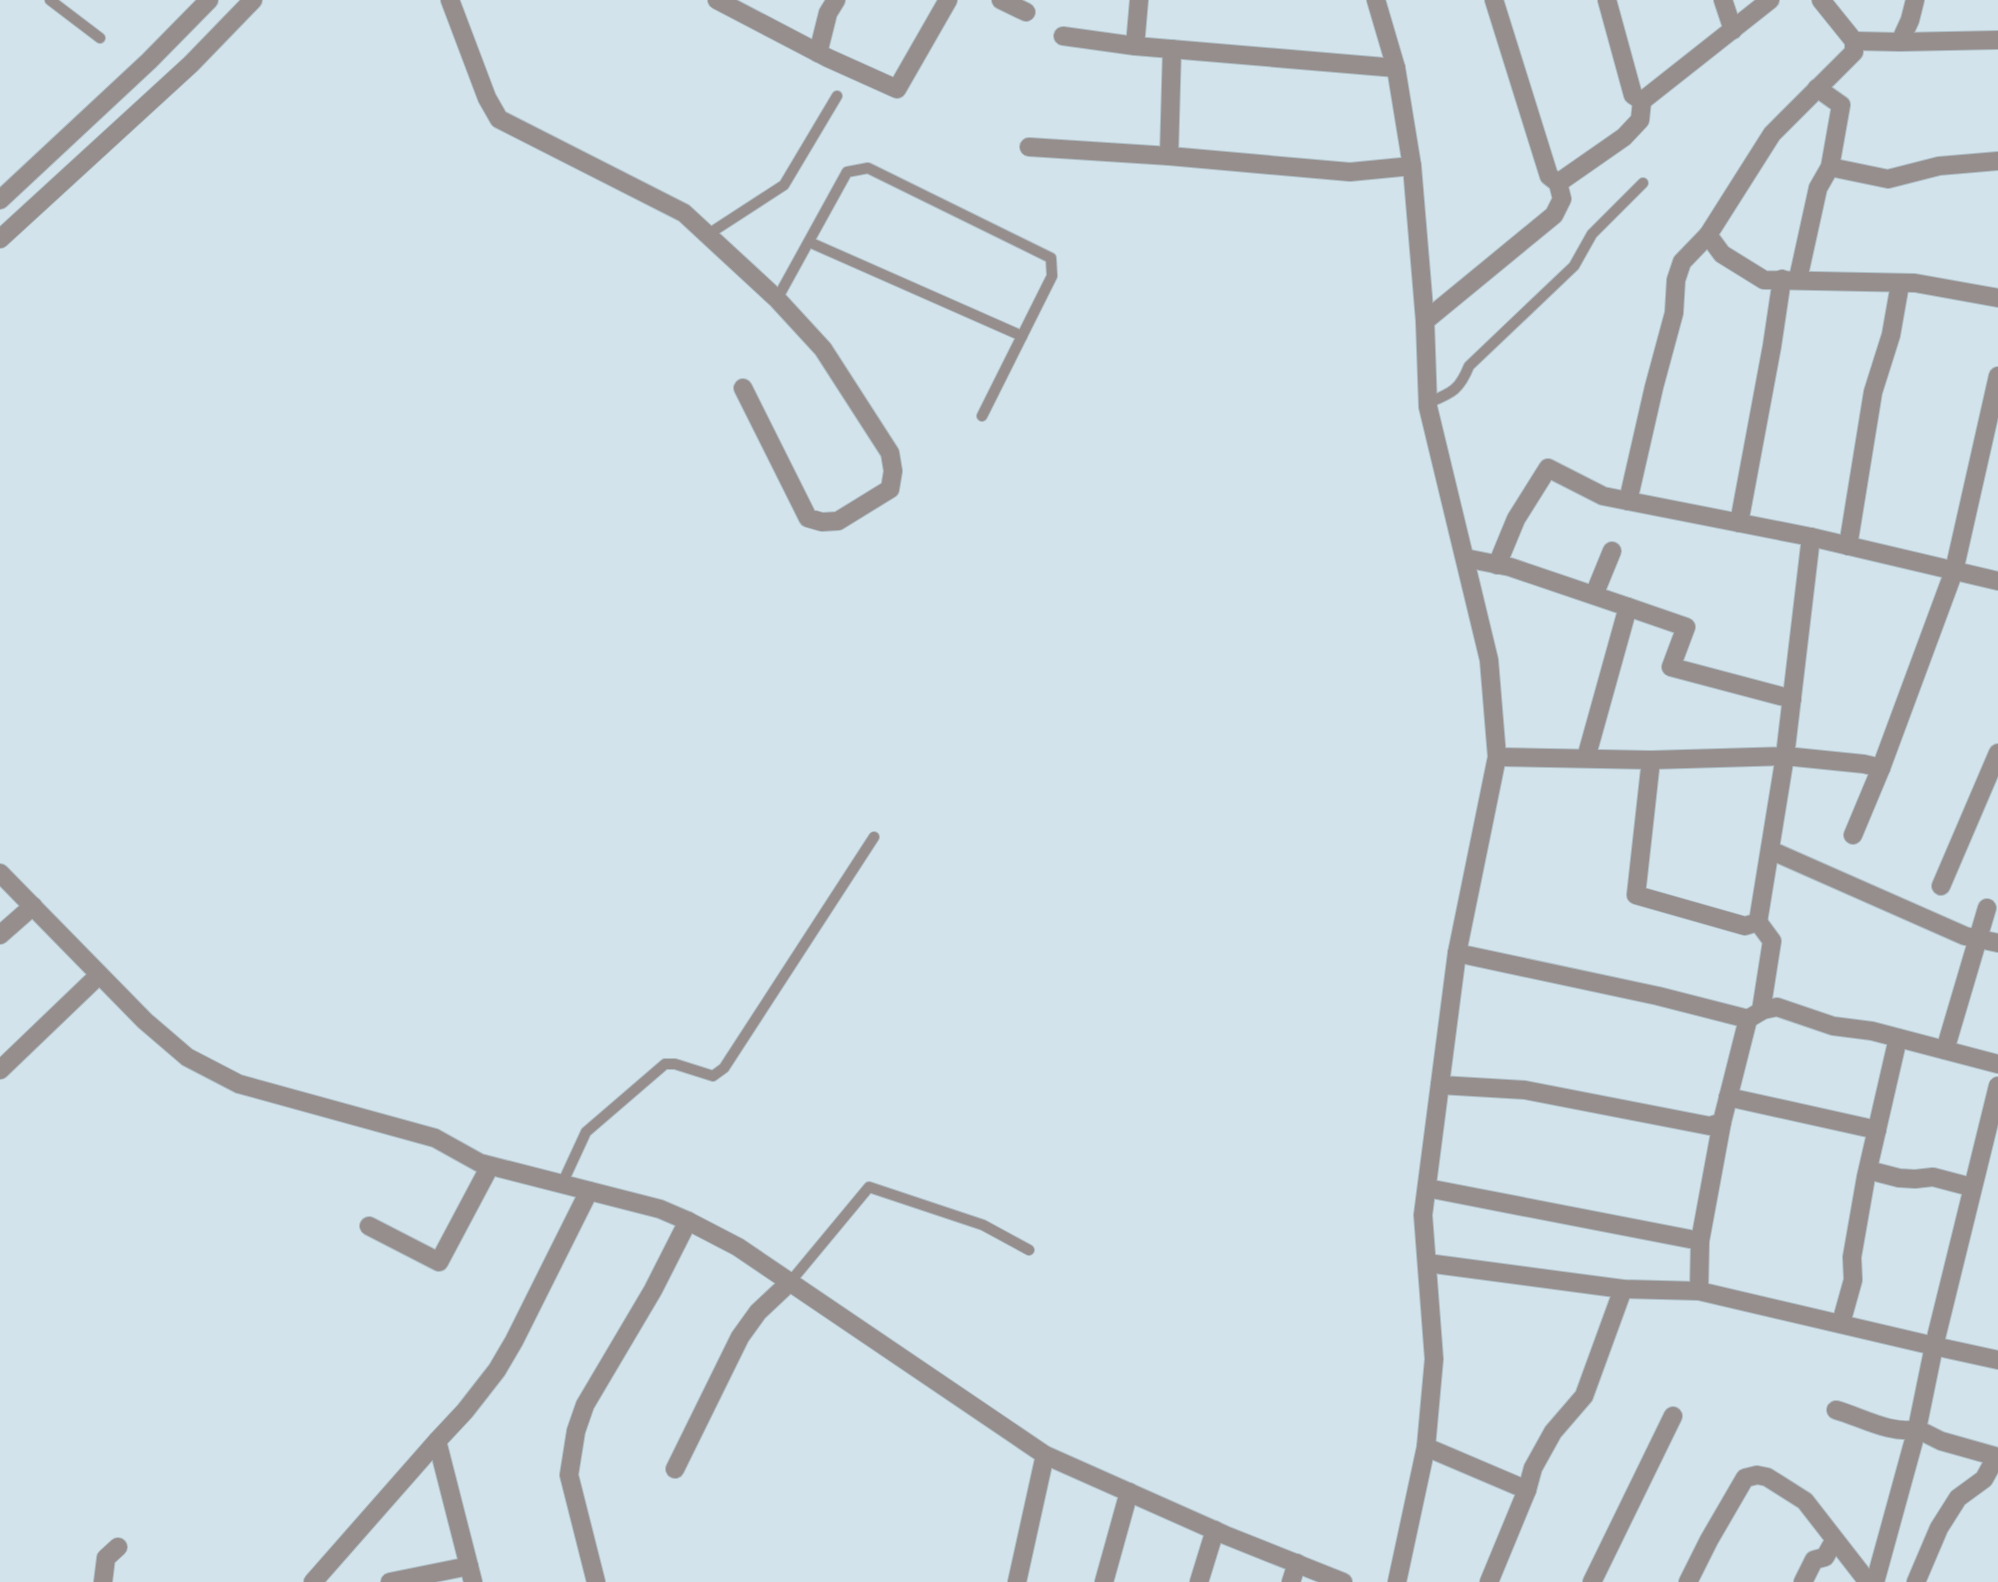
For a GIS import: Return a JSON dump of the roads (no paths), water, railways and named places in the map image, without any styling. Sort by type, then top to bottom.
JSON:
[{"type":"street","points":[[0,200],[149,61],[209,0]]},
{"type":"street","points":[[0,239],[191,64],[253,0]]},
{"type":"street","points":[[450,0],[487,98],[499,119],[684,213],[777,299],[823,349],[890,453],[893,471],[890,489],[838,521],[822,522],[808,518],[743,388]]},
{"type":"street","points":[[717,0],[818,53],[897,89],[948,0]]},
{"type":"street","points":[[818,53],[828,13],[836,0]]},
{"type":"street","points":[[1001,0],[1026,12]]},
{"type":"street","points":[[1135,46],[1139,0]]},
{"type":"street","points":[[1376,0],[1396,68],[1412,166],[1425,321],[1428,403],[1489,660],[1497,757],[1457,953],[1423,1215],[1434,1359],[1426,1447],[1397,1582]]},
{"type":"street","points":[[1425,321],[1554,215],[1562,199],[1559,183],[1549,176],[1494,0]]},
{"type":"street","points":[[1606,0],[1633,95],[1642,102]]},
{"type":"street","points":[[1723,0],[1733,30]]},
{"type":"street","points":[[1559,183],[1624,137],[1640,120],[1642,102],[1770,0]]},
{"type":"street","points":[[1628,502],[1674,313],[1676,280],[1682,262],[1708,235],[1772,134],[1854,52],[1854,41],[1821,0]]},
{"type":"street","points":[[1899,42],[1910,20],[1915,0]]},
{"type":"street","points":[[1063,36],[1135,46],[1396,68]]},
{"type":"street","points":[[1854,41],[1998,40]]},
{"type":"street","points":[[1169,156],[1172,49]]},
{"type":"street","points":[[1739,523],[1772,346],[1818,188],[1830,167],[1841,105],[1817,88]]},
{"type":"street","points":[[1029,147],[1350,172],[1412,166]]},
{"type":"street","points":[[1830,167],[1888,179],[1939,166],[1998,160]]},
{"type":"street","points":[[1708,235],[1722,254],[1764,280],[1915,283],[1998,298]]},
{"type":"street","points":[[1848,546],[1873,392],[1891,335],[1899,284]]},
{"type":"street","points":[[1853,835],[1881,768],[1954,571],[1998,376]]},
{"type":"street","points":[[1497,565],[1516,519],[1548,468],[1603,496],[1811,537],[1998,581]]},
{"type":"street","points":[[1699,1291],[1700,1241],[1722,1122],[1754,1015],[1772,942],[1758,922],[1785,756],[1811,537]]},
{"type":"street","points":[[1594,595],[1612,551]]},
{"type":"street","points":[[1465,558],[1594,595],[1686,627],[1671,667],[1792,699]]},
{"type":"street","points":[[1586,758],[1628,607]]},
{"type":"street","points":[[1941,887],[1998,753]]},
{"type":"street","points":[[1497,757],[1651,760],[1785,756],[1881,768]]},
{"type":"street","points":[[1651,760],[1636,895],[1745,926],[1758,922]]},
{"type":"street","points":[[1770,850],[1965,936],[1998,943]]},
{"type":"street","points":[[0,873],[145,1021],[187,1057],[239,1084],[435,1138],[480,1163],[660,1209],[688,1221],[738,1247],[791,1281],[1045,1455],[1215,1530],[1343,1582]]},
{"type":"street","points":[[0,936],[33,906]]},
{"type":"street","points":[[1945,1050],[1987,908]]},
{"type":"street","points":[[1457,953],[1754,1015],[1777,1007],[1833,1026],[1872,1031],[1998,1064]]},
{"type":"street","points":[[0,1070],[99,975]]},
{"type":"street","points":[[1841,1323],[1853,1280],[1852,1257],[1868,1170],[1898,1038]]},
{"type":"street","points":[[1440,1085],[1525,1090],[1710,1126],[1722,1122]]},
{"type":"street","points":[[1875,1582],[1917,1429],[1971,1186],[1998,1086]]},
{"type":"street","points":[[1728,1097],[1877,1130]]},
{"type":"street","points":[[369,1226],[439,1262],[490,1166]]},
{"type":"street","points":[[1868,1170],[1899,1178],[1933,1177],[1971,1186]]},
{"type":"street","points":[[1427,1188],[1700,1241]]},
{"type":"street","points":[[313,1582],[497,1370],[589,1191]]},
{"type":"street","points":[[596,1582],[569,1475],[576,1431],[585,1405],[653,1290],[688,1221]]},
{"type":"street","points":[[1427,1263],[1623,1289],[1699,1291],[1998,1360]]},
{"type":"street","points":[[675,1469],[740,1337],[758,1312],[791,1281]]},
{"type":"street","points":[[1489,1582],[1521,1511],[1533,1468],[1553,1432],[1584,1396],[1623,1289]]},
{"type":"street","points":[[1836,1410],[1890,1428],[1908,1431],[1917,1429],[1941,1441],[1997,1457],[1984,1479],[1958,1498],[1939,1528],[1916,1582]]},
{"type":"street","points":[[1592,1582],[1673,1416]]},
{"type":"street","points":[[390,1582],[471,1574],[437,1441]]},
{"type":"street","points":[[1426,1447],[1527,1490]]},
{"type":"street","points":[[1017,1582],[1045,1455]]},
{"type":"street","points":[[1688,1582],[1745,1478],[1758,1475],[1805,1501],[1868,1582]]},
{"type":"street","points":[[1104,1582],[1129,1492]]},
{"type":"street","points":[[1199,1582],[1215,1530]]},
{"type":"street","points":[[1802,1582],[1814,1560],[1825,1557],[1834,1541]]},
{"type":"street","points":[[103,1582],[106,1558],[118,1546]]},
{"type":"street","points":[[1291,1582],[1297,1563]]},
{"type":"lane","points":[[50,0],[100,38]]},
{"type":"lane","points":[[707,235],[784,185],[838,96]]},
{"type":"lane","points":[[777,299],[847,172],[869,168],[1051,258],[1052,276],[982,416]]},
{"type":"lane","points":[[1428,403],[1455,391],[1469,366],[1574,267],[1592,234],[1643,183]]},
{"type":"lane","points":[[809,242],[1022,335]]},
{"type":"lane","points":[[562,1184],[586,1132],[665,1064],[675,1064],[713,1076],[724,1068],[874,837]]},
{"type":"lane","points":[[791,1281],[869,1186],[983,1225],[1029,1250]]}]
